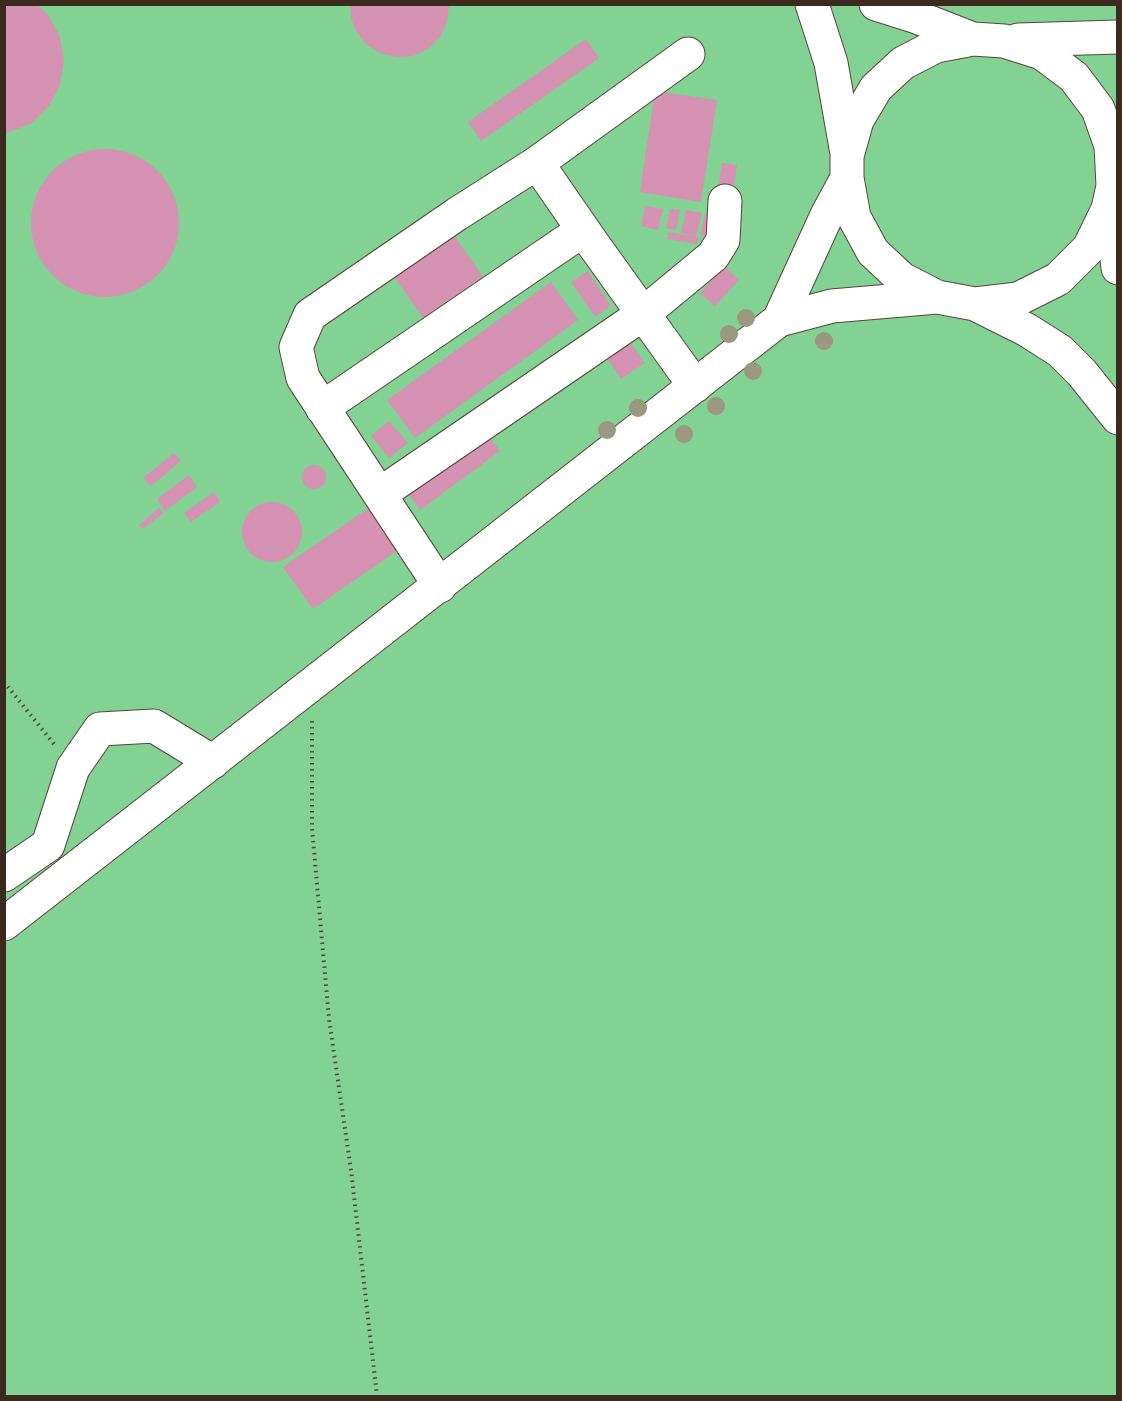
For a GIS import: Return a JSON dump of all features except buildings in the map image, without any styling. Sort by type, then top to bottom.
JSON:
[{"type":"street","points":[[812,4],[831,63],[854,217],[873,252],[902,279],[938,297]]},
{"type":"street","points":[[876,4],[988,40],[1042,53],[1074,77],[1098,109],[1112,146],[1118,267]]},
{"type":"street","points":[[779,320],[847,167],[857,120],[876,88],[903,63],[936,46],[988,40],[1118,37]]},
{"type":"street","points":[[440,586],[303,378],[296,347],[310,315],[457,214],[537,163],[688,54]]},
{"type":"street","points":[[537,163],[695,386]]},
{"type":"street","points":[[975,304],[1018,299],[1058,279],[1089,248],[1113,190]]},
{"type":"street","points":[[380,494],[643,314],[713,256],[723,240],[725,201]]},
{"type":"street","points":[[322,408],[583,230]]},
{"type":"street","points":[[4,924],[779,320],[831,306],[938,297],[975,304],[1027,330],[1060,351],[1082,373],[1118,418]]},
{"type":"street","points":[[4,875],[48,845],[73,768],[100,729],[154,726],[213,762]]},
{"type":"path","points":[[4,682],[73,768]]},
{"type":"path","points":[[313,684],[312,828],[329,1019],[352,1181],[377,1396]]},
{"type":"green space","points":[[5,5],[1117,5],[1117,1396],[5,1396]]}]
